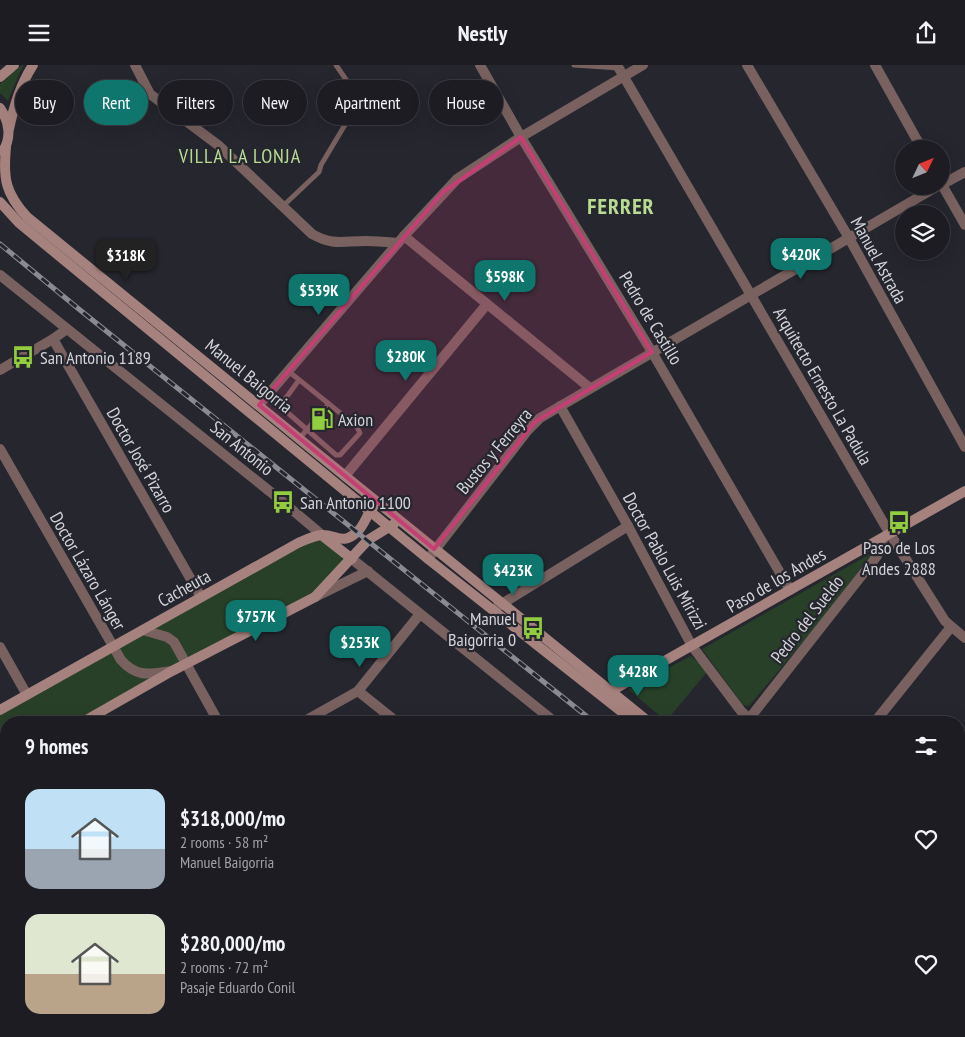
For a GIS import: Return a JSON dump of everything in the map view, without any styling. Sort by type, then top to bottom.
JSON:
[{"type":"main road","points":[[0,77],[14,65]]},
{"type":"main road","name":"Manuel Baigorria","points":[[33,65],[18,93],[3,151],[6,182],[13,199],[27,217],[284,425],[296,443]]},
{"type":"main road","points":[[0,108],[9,129]]},
{"type":"main road","name":"Manuel Baigorria","points":[[0,202],[19,223],[276,433],[296,443],[310,454],[370,510],[428,559],[492,610],[640,716]]},
{"type":"main road","name":"Manuel Baigorria","points":[[310,454],[345,476],[502,603],[607,694],[629,716]]},
{"type":"main road","name":"Paso de los Andes","points":[[607,694],[965,491]]},
{"type":"main road","name":"Cacheuta","points":[[0,710],[298,543],[322,535],[338,539],[349,539],[359,531],[370,510],[377,502]]},
{"type":"main road","points":[[93,716],[172,671],[315,597],[368,540],[390,527],[398,519]]},
{"type":"main road","name":"San Antonio","points":[[322,535],[352,559]]},
{"type":"street","points":[[136,65],[150,94],[218,145],[312,235],[325,241],[337,243],[401,239],[487,304],[590,387]]},
{"type":"street","name":"Pedro de Castillo","points":[[480,65],[521,137],[652,351],[790,591]]},
{"type":"street","points":[[259,405],[401,239],[457,179],[620,70],[643,65]]},
{"type":"street","name":"Manuel Astrada","points":[[747,65],[848,238],[965,447]]},
{"type":"street","points":[[875,65],[917,140]]},
{"type":"street","name":"Arquitecto Ernesto La Padula","points":[[620,70],[751,295],[887,535],[945,621],[965,638]]},
{"type":"street","name":"Bustos y Ferreyra","points":[[950,180],[965,172]]},
{"type":"street","name":"Bustos y Ferreyra","points":[[428,559],[528,430],[540,418],[590,387],[922,195]]},
{"type":"street","points":[[947,195],[965,225]]},
{"type":"street","name":"San Antonio","points":[[0,275],[322,535]]},
{"type":"street","points":[[345,476],[487,304]]},
{"type":"street","points":[[0,370],[68,329]]},
{"type":"street","name":"Doctor José Pizarro","points":[[53,339],[201,597]]},
{"type":"street","name":"Doctor Pablo Luis Mirizzi","points":[[560,406],[628,526],[692,646],[747,716]]},
{"type":"street","name":"Doctor Lázaro Lánger","points":[[0,449],[121,660],[126,666],[137,673],[150,674],[172,671]]},
{"type":"street","points":[[492,610],[628,526]]},
{"type":"street","name":"Pedro del Sueldo","points":[[755,716],[877,555],[887,535]]},
{"type":"street","name":"San Antonio","points":[[352,559],[547,716]]},
{"type":"street","points":[[315,597],[368,571]]},
{"type":"street","points":[[313,716],[358,691],[420,615]]},
{"type":"street","points":[[880,716],[951,627]]},
{"type":"street","name":"Doctor Lázaro Lánger","points":[[143,630],[170,639],[215,716]]},
{"type":"street","points":[[0,647],[27,695]]},
{"type":"street","points":[[358,691],[389,716]]},
{"type":"lane","points":[[283,206],[319,172],[355,108],[356,95],[336,65]]},
{"type":"lane","points":[[574,65],[620,70]]},
{"type":"lane","points":[[288,371],[299,379],[328,404],[358,427],[360,433],[338,456],[280,406],[299,379]]},
{"type":"lane","points":[[296,443],[328,404]]},
{"type":"lane","points":[[276,433],[291,417]]},
{"type":"lane","points":[[310,454],[320,442]]},
{"type":"highlighted area","points":[[521,137],[652,352],[535,422],[434,549],[259,405],[443,192]]},
{"type":"green space","points":[[24,65],[15,80],[8,101],[0,93],[0,84]]},
{"type":"green space","points":[[322,535],[352,559],[324,589],[92,716],[0,716],[0,710]]},
{"type":"green space","points":[[872,553],[819,623],[749,706],[743,705],[702,649]]},
{"type":"green space","points":[[691,656],[708,671],[670,716],[660,716],[628,689]]},
{"type":"railway","points":[[0,244],[586,716]]},
{"type":"place","name":"San Antonio 1189","points":[[23,357]]},
{"type":"place","name":"Axion","points":[[322,419]]},
{"type":"place","name":"San Antonio 1100","points":[[283,502]]},
{"type":"place","name":"Paso de Los Andes 2888","points":[[899,522]]},
{"type":"place","name":"Manuel Baigorria 0","points":[[533,628]]},
{"type":"district","name":"VILLA LA LONJA","points":[[240,156]]},
{"type":"district","name":"FERRER","points":[[621,206]]}]
